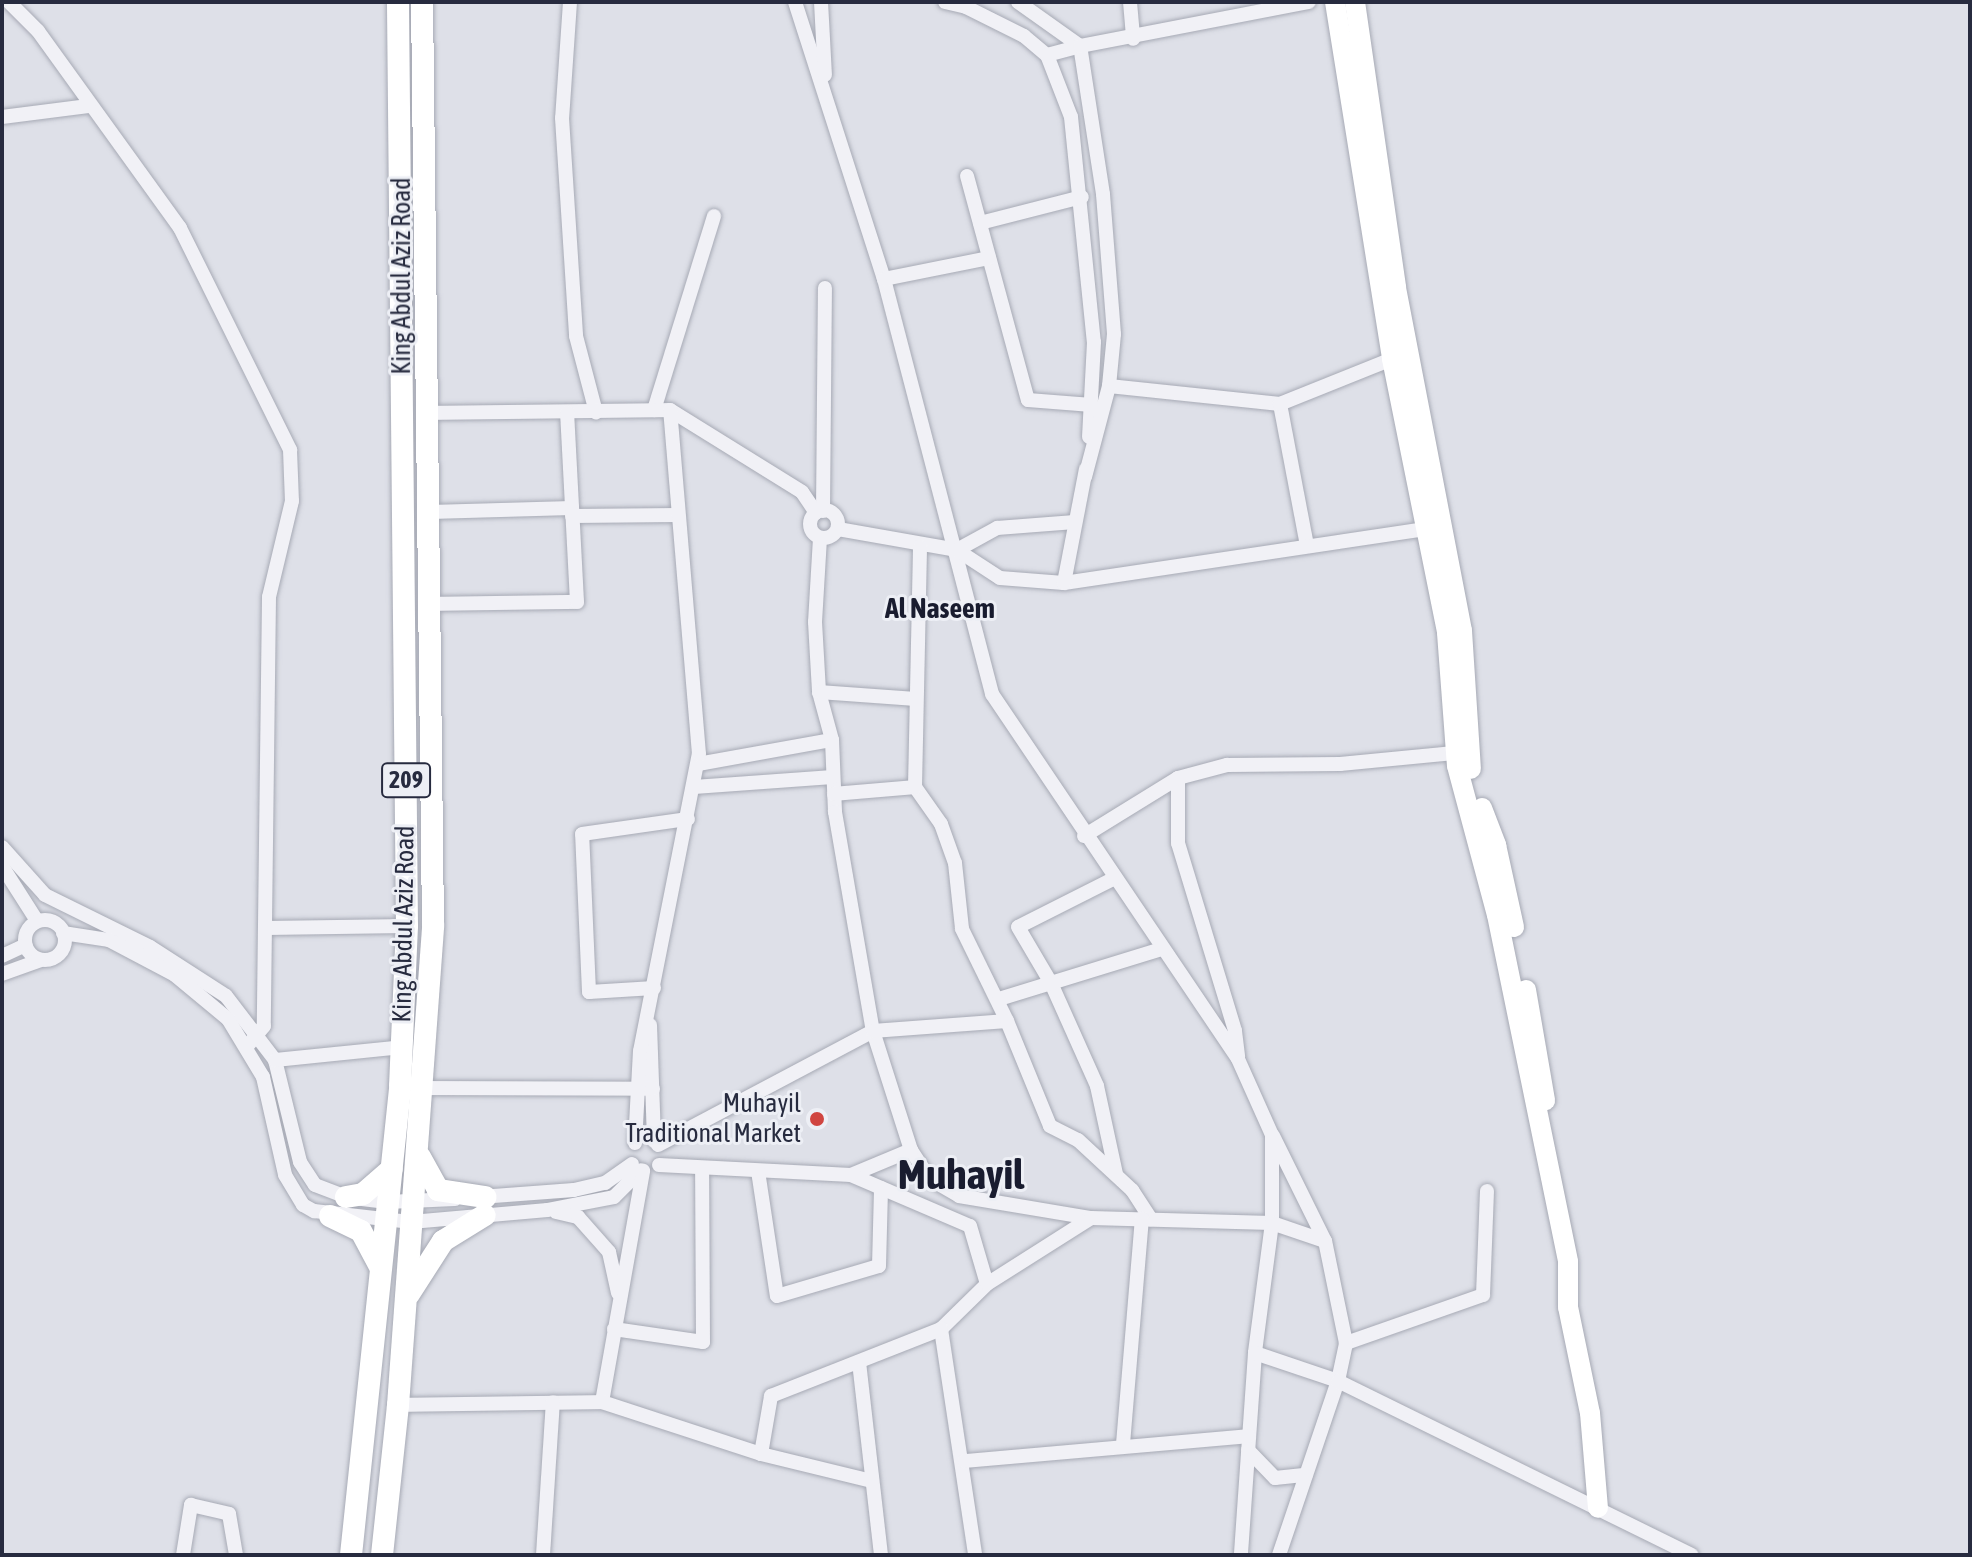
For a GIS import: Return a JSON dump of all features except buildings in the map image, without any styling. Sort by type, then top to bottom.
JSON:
[{"type":"main road","name":"King Abdul Aziz Road","points":[[351,1555],[392,1169],[402,1047],[407,926],[398,2]]},
{"type":"main road","name":"King Abdul Aziz Road","points":[[382,1555],[398,1405],[433,926],[422,2]]},
{"type":"main road","points":[[418,1148],[426,1175],[438,1190],[485,1206]]},
{"type":"main road","points":[[346,1197],[363,1194],[392,1169]]},
{"type":"main road","points":[[405,1302],[443,1241],[485,1206]]},
{"type":"main road","points":[[330,1216],[361,1231],[380,1268]]},
{"type":"street","points":[[9,2],[38,31],[88,106],[180,228],[290,450],[292,501],[269,597],[264,1026],[247,1046]]},
{"type":"street","points":[[570,2],[562,118],[576,336],[596,412]]},
{"type":"street","points":[[795,2],[884,279],[992,694],[1084,836],[1238,1059],[1325,1241],[1346,1343],[1338,1381],[1279,1555]]},
{"type":"street","points":[[821,2],[826,95]]},
{"type":"street","points":[[945,2],[1024,36],[1047,55],[1071,117],[1082,197],[1094,342],[1085,477]]},
{"type":"street","points":[[1018,2],[1080,46],[1103,194],[1114,334],[1109,386],[1085,477],[1064,583]]},
{"type":"street","points":[[1130,2],[1133,39]]},
{"type":"street","points":[[1047,55],[1309,2]]},
{"type":"street","points":[[1335,2],[1392,359],[1447,633],[1463,752],[1540,1142],[1551,1176],[1568,1262],[1568,1307],[1590,1413],[1598,1508]]},
{"type":"street","points":[[1355,2],[1396,288],[1462,631],[1463,752]]},
{"type":"street","points":[[2,117],[88,106]]},
{"type":"street","points":[[967,176],[1028,400],[1092,405]]},
{"type":"street","points":[[980,223],[1082,197]]},
{"type":"street","points":[[602,1402],[639,1168],[630,1152],[635,1143],[645,1088],[649,1013],[698,764],[678,515],[662,410],[714,216]]},
{"type":"street","points":[[884,279],[989,258]]},
{"type":"street","points":[[825,288],[819,512],[811,528],[820,538],[815,622],[819,692],[832,740],[834,794],[873,1031],[911,1150],[930,1179],[959,1196],[1091,1218],[1272,1223],[1325,1241]]},
{"type":"street","points":[[1109,386],[1280,404],[1392,359]]},
{"type":"street","points":[[1280,404],[1307,545]]},
{"type":"street","points":[[429,413],[662,410],[802,492],[819,512],[834,514],[838,529]]},
{"type":"street","points":[[431,604],[577,602],[567,412]]},
{"type":"street","points":[[430,512],[678,515]]},
{"type":"street","points":[[957,550],[997,528],[1075,522]]},
{"type":"street","points":[[838,529],[920,547],[957,550],[1000,578],[1064,583],[1427,529]]},
{"type":"street","points":[[820,538],[830,537],[838,529]]},
{"type":"street","points":[[920,547],[915,787],[941,824],[955,863],[962,929],[999,999],[1050,1126],[1078,1140],[1116,1175],[1146,1219],[1123,1444]]},
{"type":"street","points":[[819,692],[916,699]]},
{"type":"street","points":[[698,764],[832,740]]},
{"type":"street","points":[[1084,836],[1178,778],[1227,765],[1340,764],[1463,752]]},
{"type":"street","points":[[694,787],[833,777]]},
{"type":"street","points":[[1178,778],[1178,843],[1235,1031],[1238,1059]]},
{"type":"street","points":[[834,794],[915,787]]},
{"type":"street","points":[[654,988],[589,992],[582,834],[688,819]]},
{"type":"street","points":[[2,847],[45,895],[193,972],[226,996],[275,1060],[305,1175],[326,1192],[386,1211]]},
{"type":"street","points":[[2,866],[37,921],[109,940],[175,975],[206,996],[247,1046],[263,1077],[293,1192],[303,1205],[330,1216],[485,1206],[605,1183],[639,1168],[659,1165],[851,1175],[970,1226],[987,1284]]},
{"type":"street","points":[[1113,879],[1018,927],[1051,983],[1097,1086],[1116,1175]]},
{"type":"street","points":[[26,945],[28,929],[37,921]]},
{"type":"street","points":[[266,928],[407,926]]},
{"type":"street","points":[[60,928],[113,928]]},
{"type":"street","points":[[2,974],[60,953],[60,928]]},
{"type":"street","points":[[2,956],[26,945]]},
{"type":"street","points":[[26,945],[41,960]]},
{"type":"street","points":[[999,999],[1162,949]]},
{"type":"street","points":[[635,1143],[656,1143],[873,1031],[1007,1021]]},
{"type":"street","points":[[275,1060],[402,1047]]},
{"type":"street","points":[[423,1088],[645,1088]]},
{"type":"street","points":[[645,1088],[659,1165]]},
{"type":"street","points":[[1241,1555],[1255,1353],[1272,1223],[1272,1135]]},
{"type":"street","points":[[851,1175],[911,1150]]},
{"type":"street","points":[[547,1210],[614,1197],[639,1168]]},
{"type":"street","points":[[614,1329],[703,1342],[702,1168]]},
{"type":"street","points":[[758,1171],[777,1296],[879,1266],[881,1188]]},
{"type":"street","points":[[1346,1343],[1483,1295],[1487,1191]]},
{"type":"street","points":[[485,1206],[547,1210],[578,1217],[609,1252],[620,1303]]},
{"type":"street","points":[[761,1454],[771,1396],[941,1329],[987,1284],[1091,1218]]},
{"type":"street","points":[[941,1329],[965,1461],[975,1555]]},
{"type":"street","points":[[1255,1353],[1338,1381],[1692,1555]]},
{"type":"street","points":[[859,1362],[881,1555]]},
{"type":"street","points":[[543,1555],[553,1402]]},
{"type":"street","points":[[398,1405],[602,1402],[761,1454],[872,1481]]},
{"type":"street","points":[[965,1461],[1123,1444],[1248,1443]]},
{"type":"street","points":[[1248,1443],[1275,1478],[1306,1475]]},
{"type":"street","points":[[183,1555],[191,1505],[229,1514],[236,1555]]},
{"type":"place","name":"Muhayil Traditional Market","points":[[817,1119]]},
{"type":"district","name":"Al Naseem","points":[[940,608]]},
{"type":"district","name":"Muhayil","points":[[961,1174]]}]
